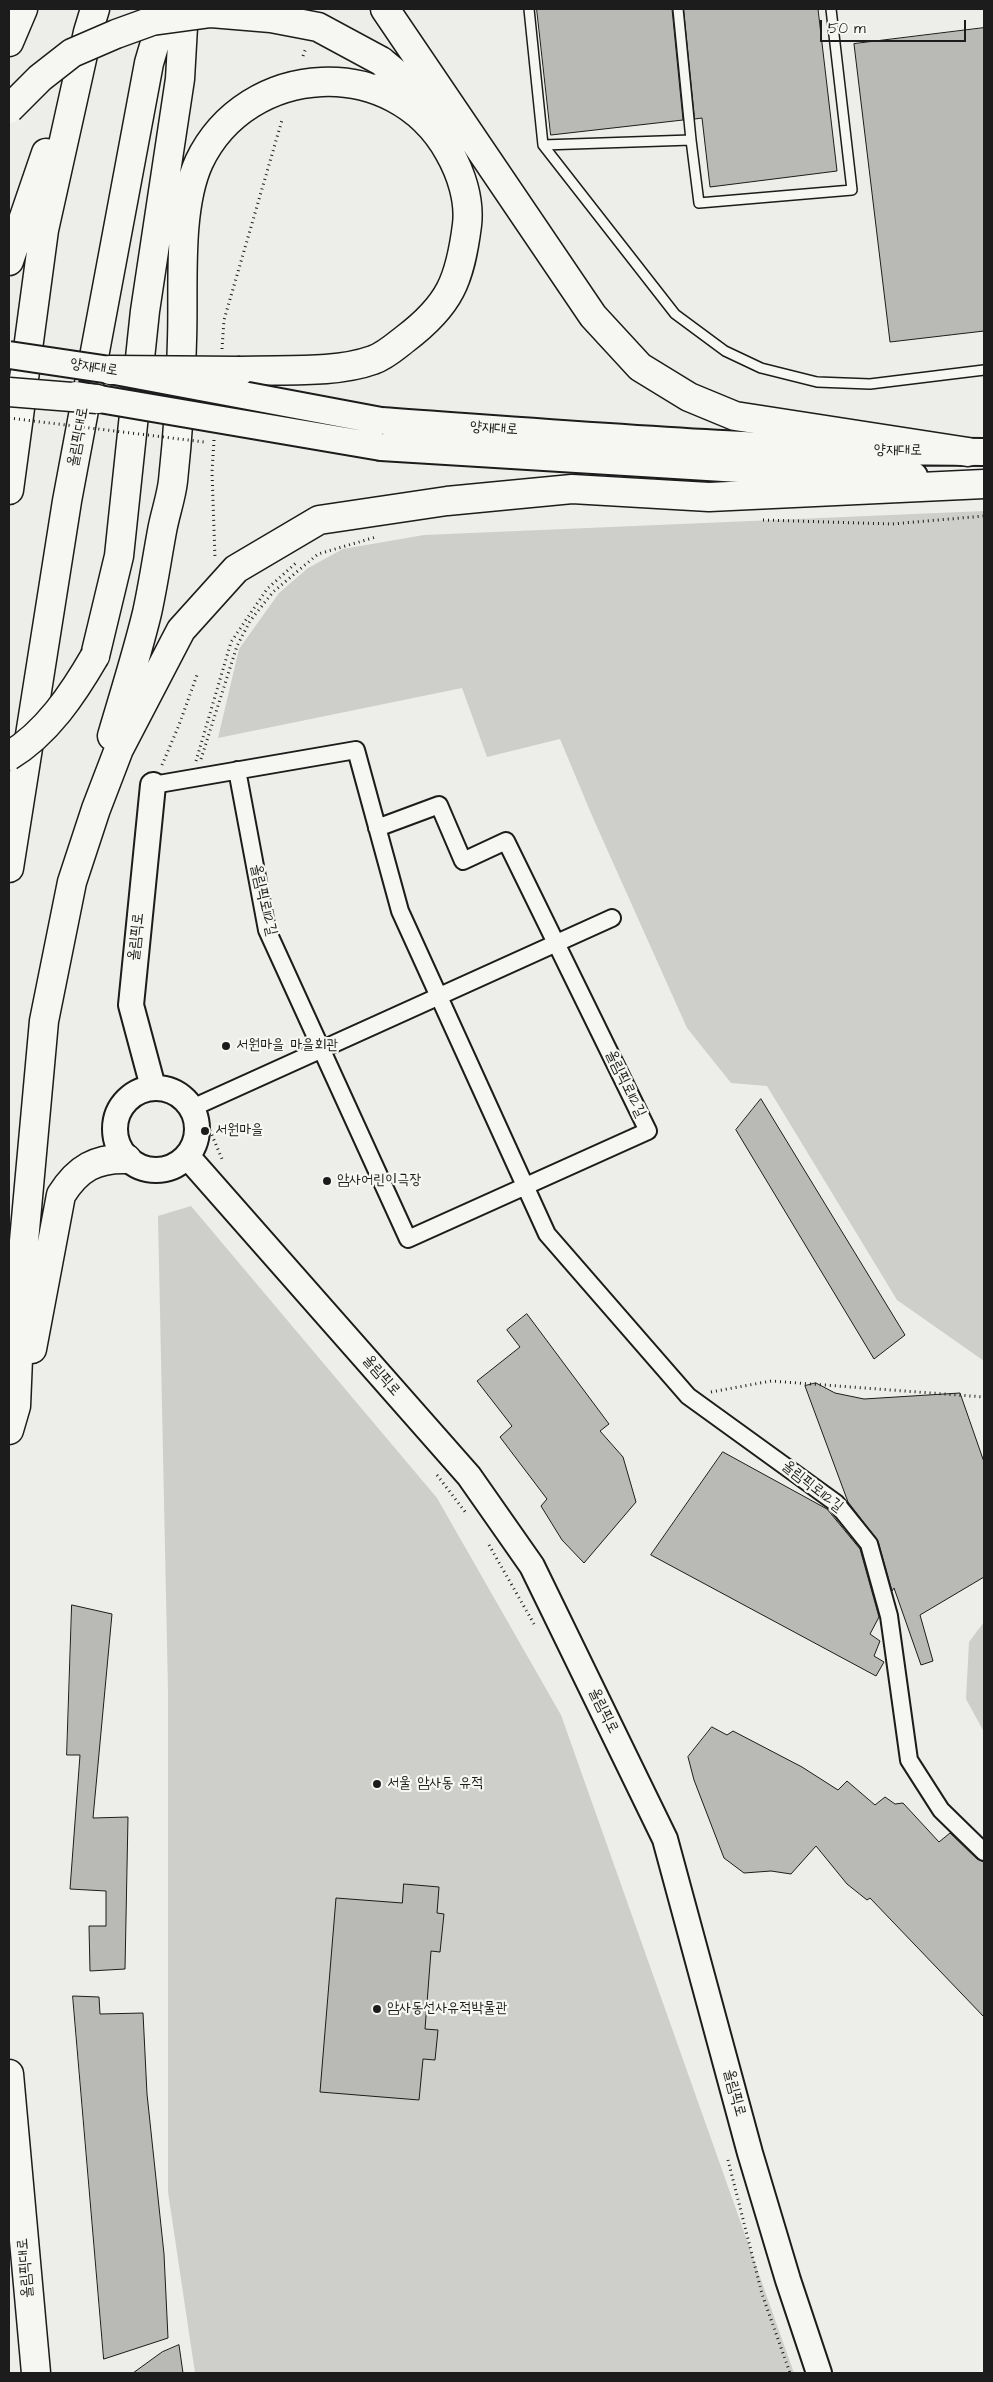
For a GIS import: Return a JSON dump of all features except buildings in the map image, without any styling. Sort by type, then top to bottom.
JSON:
[{"type":"highway","points":[[9,42],[22,9]]},
{"type":"highway","name":"올림픽대로","points":[[9,868],[69,492],[149,63],[166,9]]},
{"type":"highway","points":[[9,756],[19,750],[46,725],[74,693],[95,656],[119,556],[145,311],[180,79],[184,9]]},
{"type":"highway","points":[[386,9],[593,316],[640,367],[689,398],[735,416],[976,452]]},
{"type":"highway","points":[[9,109],[40,78],[72,54],[116,34],[152,21],[211,13],[271,18],[318,27],[381,61],[477,142]]},
{"type":"highway","points":[[9,261],[91,20]]},
{"type":"highway","points":[[9,490],[44,230],[91,20]]},
{"type":"highway","points":[[96,809],[113,736],[146,614],[172,484],[182,340],[182,256],[188,204],[198,164],[218,132],[237,114],[260,98],[290,87],[328,80],[352,83],[378,90],[420,116],[442,140],[457,166],[468,216],[458,275],[446,299],[426,322],[375,360],[337,368],[240,371],[110,370]]},
{"type":"highway","points":[[9,392],[97,399]]},
{"type":"highway","points":[[12,1418],[22,1263],[44,1021],[72,882],[96,809],[119,748],[181,630],[236,569],[319,520],[447,501],[572,489],[709,497],[984,484]]},
{"type":"highway","points":[[12,1418],[32,1350],[61,1195],[71,1179],[88,1166],[111,1158],[127,1159]]},
{"type":"highway","name":"올림픽대로","points":[[9,2074],[36,2373]]},
{"type":"main road","name":"양재대로","points":[[9,355],[110,370],[381,421],[736,446],[892,452],[976,452]]},
{"type":"main road","name":"양재대로","points":[[9,384],[381,447],[806,473],[984,478]]},
{"type":"main road","name":"올림픽로","points":[[153,785],[131,1004],[160,1080]]},
{"type":"main road","points":[[160,1080],[195,1107],[197,1133],[193,1145],[187,1156],[176,1164],[158,1170],[138,1166],[127,1159],[119,1148],[115,1136],[115,1123],[119,1110],[127,1099],[160,1080]]},
{"type":"main road","name":"올림픽로","points":[[187,1156],[469,1476],[532,1566],[665,1839],[750,2153],[788,2280],[819,2373]]},
{"type":"street","name":"올림픽로112길","points":[[153,785],[356,750],[400,911],[547,1234],[688,1396],[836,1503],[852,1520],[869,1544],[889,1616],[909,1760],[941,1810],[984,1852]]},
{"type":"street","name":"올림픽로112길","points":[[237,770],[267,930],[408,1239],[648,1131],[506,841],[463,861],[439,805],[377,828]]},
{"type":"street","points":[[195,1107],[612,918]]},
{"type":"lane","points":[[529,9],[543,145],[675,314],[725,351],[761,368],[817,382],[870,384],[984,370]]},
{"type":"lane","points":[[678,9],[699,203],[852,190],[831,9]]},
{"type":"lane","points":[[543,145],[691,140]]},
{"type":"path","points":[[221,358],[224,320],[282,120]]},
{"type":"path","points":[[9,418],[223,444]]},
{"type":"path","points":[[215,434],[212,472],[215,558]]},
{"type":"path","points":[[755,520],[892,524],[984,516]]},
{"type":"path","points":[[192,778],[236,646],[250,621],[273,592],[318,554],[381,536]]},
{"type":"path","points":[[192,778],[231,642],[267,589],[300,559]]},
{"type":"path","points":[[153,785],[180,725],[197,675]]},
{"type":"path","points":[[160,1080],[185,1086],[195,1107],[206,1120],[222,1159],[207,1179]]},
{"type":"path","points":[[688,1396],[771,1381],[984,1397]]},
{"type":"path","points":[[436,1474],[470,1518]]},
{"type":"path","points":[[487,1542],[535,1625]]},
{"type":"path","points":[[727,2159],[762,2294],[790,2373]]},
{"type":"shaded area","points":[[984,511],[984,1361],[897,1300],[767,1086],[731,1083],[687,1028],[593,818],[560,739],[487,757],[462,688],[218,738],[239,649],[279,593],[308,568],[343,549],[424,535]]},
{"type":"shaded area","name":"서울 암사동 유적","points":[[191,1206],[437,1498],[561,1715],[794,2373],[195,2373],[168,2192],[168,1691],[158,1216]]},
{"type":"shaded area","points":[[984,1622],[984,1732],[966,1699],[969,1642]]},
{"type":"place","name":"서원마을 마을회관","points":[[226,1046]]},
{"type":"place","name":"서원마을","points":[[205,1131]]},
{"type":"place","name":"암사어린이극장","points":[[327,1181]]},
{"type":"place","name":"서울 암사동 유적","points":[[377,1784]]},
{"type":"place","name":"암사동선사유적박물관","points":[[377,2009]]}]
